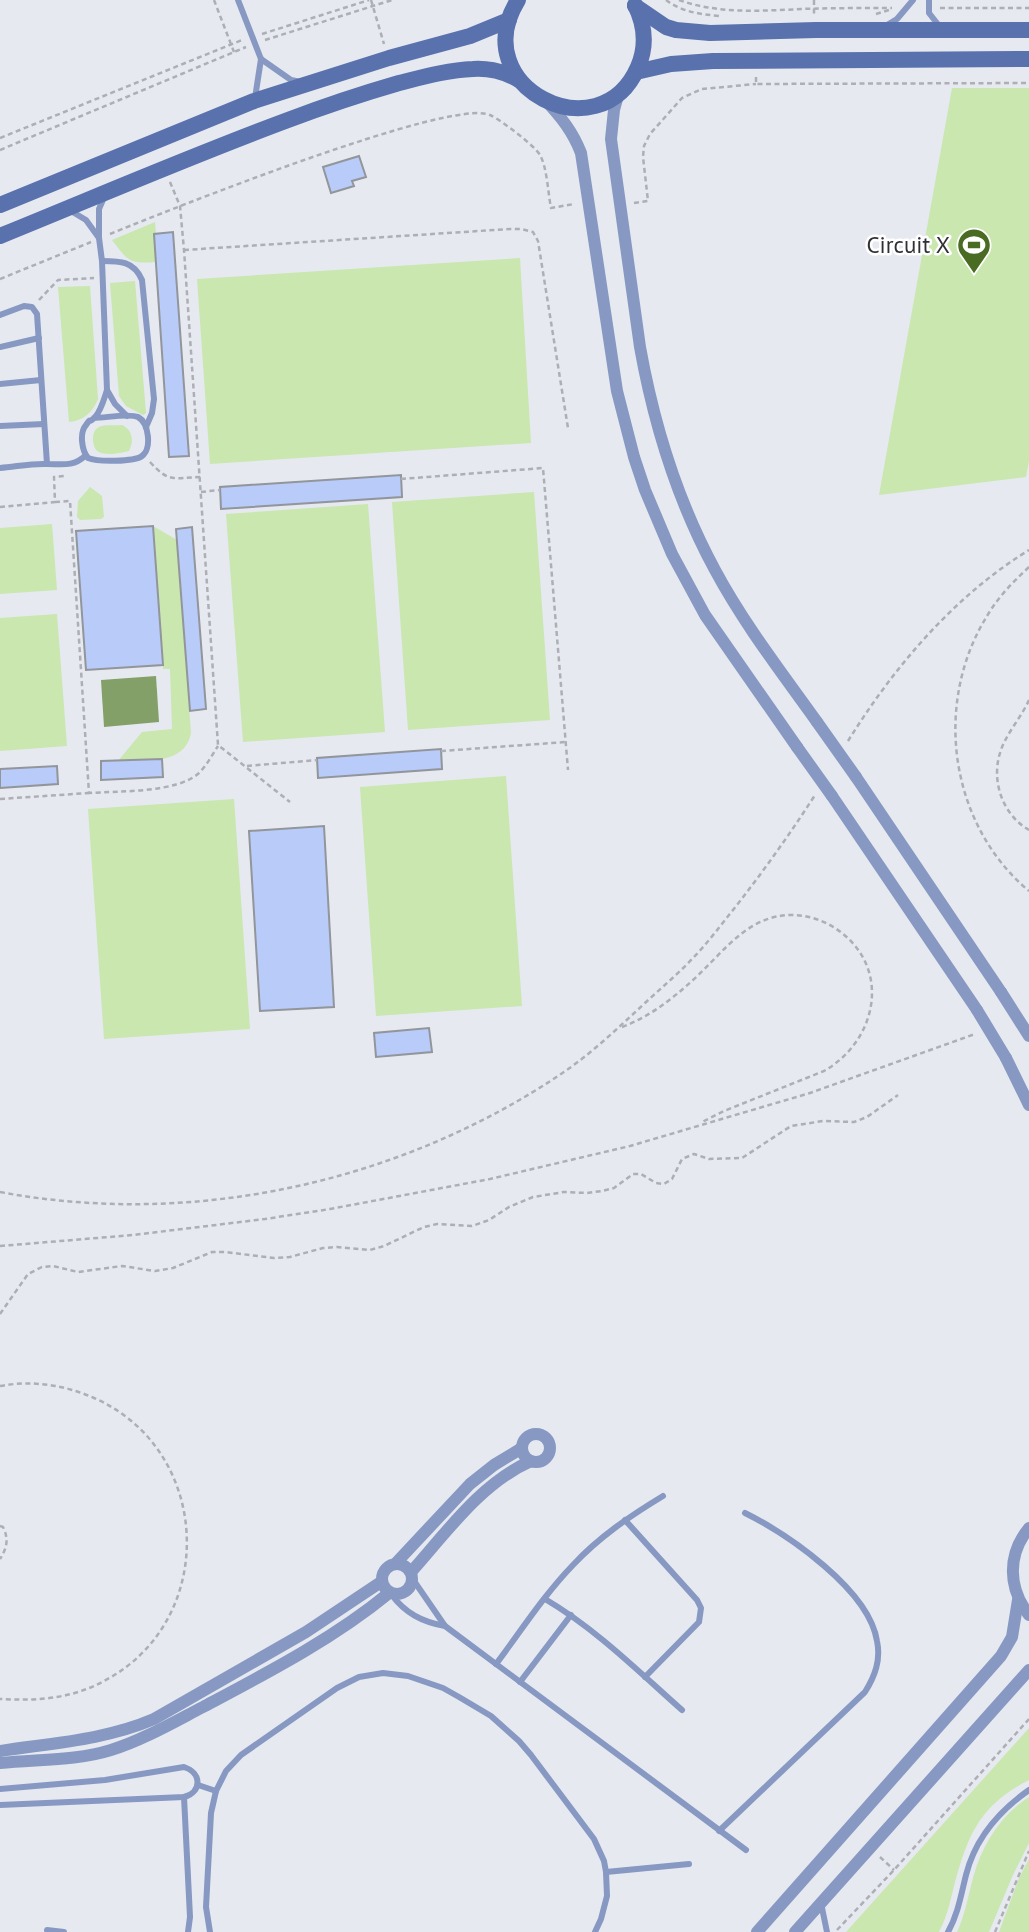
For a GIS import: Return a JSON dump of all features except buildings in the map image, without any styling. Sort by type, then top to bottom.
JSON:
[{"type":"main road","points":[[518,0],[506,30],[509,61],[519,80],[546,102],[556,106],[580,108],[602,103],[619,92],[636,72],[644,39],[640,16],[633,3]]},
{"type":"main road","points":[[633,3],[666,27],[691,32],[1029,30]]},
{"type":"main road","points":[[0,205],[254,101],[389,58],[470,36],[509,20]]},
{"type":"main road","points":[[636,72],[671,64],[702,62],[1029,60]]},
{"type":"main road","points":[[0,236],[333,103],[447,72],[475,69],[504,73],[519,80]]},
{"type":"street","points":[[619,92],[611,138],[646,380],[674,477],[700,539],[732,599],[856,777],[1029,1036]]},
{"type":"street","points":[[546,102],[563,119],[576,141],[584,166],[617,390],[645,490],[672,554],[705,615],[977,1010],[1006,1058],[1029,1105]]},
{"type":"street","points":[[411,1575],[479,1497],[531,1461],[547,1458],[551,1447],[546,1437],[536,1433],[526,1438],[522,1448],[523,1454],[531,1461]]},
{"type":"street","points":[[396,1563],[407,1567],[411,1575],[410,1587],[401,1594],[387,1589],[381,1577],[386,1567],[396,1563],[470,1484],[522,1448]]},
{"type":"street","points":[[1029,1528],[1018,1545],[1013,1562],[1013,1581],[1018,1600],[1029,1615]]},
{"type":"street","points":[[0,1751],[95,1738],[136,1727],[387,1589]]},
{"type":"street","points":[[0,1763],[81,1756],[127,1744],[269,1671],[351,1622],[387,1589]]},
{"type":"street","points":[[757,1932],[1001,1656],[1012,1637],[1018,1600]]},
{"type":"street","points":[[795,1932],[1029,1670]]},
{"type":"lane","points":[[238,0],[261,58],[291,79],[307,84]]},
{"type":"lane","points":[[879,32],[897,19],[913,0]]},
{"type":"lane","points":[[929,0],[931,18],[944,30]]},
{"type":"lane","points":[[254,101],[261,58]]},
{"type":"lane","points":[[94,418],[107,390],[99,238],[99,209],[106,192]]},
{"type":"lane","points":[[67,208],[86,220],[99,238]]},
{"type":"lane","points":[[102,261],[125,262],[136,268],[142,280],[154,399],[146,427],[147,446],[143,455],[137,459],[96,461],[85,456],[83,429],[87,422],[94,418],[139,418],[146,427]]},
{"type":"lane","points":[[0,315],[24,306],[32,307],[37,314],[47,464]]},
{"type":"lane","points":[[0,347],[38,338]]},
{"type":"lane","points":[[0,384],[41,380]]},
{"type":"lane","points":[[107,390],[127,416]]},
{"type":"lane","points":[[0,426],[44,424]]},
{"type":"lane","points":[[0,468],[47,464],[64,466],[75,464],[85,456]]},
{"type":"lane","points":[[496,1664],[573,1564],[625,1520],[663,1496]]},
{"type":"lane","points":[[719,1830],[865,1692],[875,1674],[878,1653],[872,1623],[836,1577],[800,1546],[765,1522],[745,1513]]},
{"type":"lane","points":[[625,1520],[697,1600],[701,1608],[699,1622],[645,1677]]},
{"type":"lane","points":[[411,1575],[445,1626],[746,1850]]},
{"type":"lane","points":[[387,1589],[397,1602],[414,1616],[445,1626]]},
{"type":"lane","points":[[545,1599],[598,1636],[682,1710]]},
{"type":"lane","points":[[520,1682],[571,1615]]},
{"type":"lane","points":[[210,1932],[206,1917],[211,1813],[216,1791],[226,1771],[241,1755],[337,1688],[359,1677],[383,1673],[408,1676],[443,1688],[476,1706],[519,1741],[542,1769],[594,1839],[604,1861],[607,1896],[595,1932]]},
{"type":"lane","points":[[0,1789],[105,1780],[184,1768],[196,1775],[198,1785],[193,1794],[184,1797],[0,1805]]},
{"type":"lane","points":[[198,1785],[216,1791]]},
{"type":"lane","points":[[948,1932],[957,1912],[968,1866],[980,1840],[1002,1811],[1029,1790]]},
{"type":"lane","points":[[184,1797],[190,1923],[188,1932]]},
{"type":"lane","points":[[606,1872],[689,1864]]},
{"type":"lane","points":[[189,1897],[207,1896]]},
{"type":"lane","points":[[821,1903],[827,1932]]},
{"type":"lane","points":[[47,1930],[64,1932]]},
{"type":"path","points":[[214,0],[234,52]]},
{"type":"path","points":[[0,150],[234,52],[253,40],[370,0],[389,58]]},
{"type":"path","points":[[0,138],[231,43],[253,40],[392,0]]},
{"type":"path","points":[[666,0],[691,12],[725,17]]},
{"type":"path","points":[[679,0],[713,9],[899,8]]},
{"type":"path","points":[[933,8],[1029,8]]},
{"type":"path","points":[[765,10],[766,17]]},
{"type":"path","points":[[756,69],[756,85]]},
{"type":"path","points":[[620,205],[648,201],[644,146],[650,134],[682,98],[702,89],[756,85],[1029,83]]},
{"type":"path","points":[[0,279],[180,206],[378,135],[454,115],[489,114],[540,155],[551,208],[589,202]]},
{"type":"path","points":[[0,799],[171,787],[198,775],[218,745],[180,206],[164,169]]},
{"type":"path","points":[[184,250],[510,229],[533,232],[538,241],[568,428]]},
{"type":"path","points":[[32,307],[58,280],[103,277]]},
{"type":"path","points":[[143,455],[167,478],[200,477]]},
{"type":"path","points":[[55,502],[54,477],[64,476],[64,466]]},
{"type":"path","points":[[401,479],[543,468],[568,770]]},
{"type":"path","points":[[201,492],[220,490]]},
{"type":"path","points":[[0,507],[70,501],[89,793]]},
{"type":"path","points":[[848,741],[900,667],[948,614],[996,572],[1029,550]]},
{"type":"path","points":[[1029,567],[1000,598],[977,634],[968,653],[955,715],[960,778],[974,818],[995,854],[1029,891]]},
{"type":"path","points":[[1029,700],[1000,753],[997,780],[1002,801],[1018,823],[1029,830]]},
{"type":"path","points":[[441,751],[566,742]]},
{"type":"path","points":[[218,745],[290,802]]},
{"type":"path","points":[[246,766],[317,760]]},
{"type":"path","points":[[0,1192],[90,1202],[171,1202],[252,1194],[332,1177],[409,1153],[483,1120],[562,1073],[620,1027],[693,958],[766,869],[819,788]]},
{"type":"path","points":[[620,1027],[651,1013],[692,981],[737,936],[769,918],[793,915],[817,919],[838,930],[856,947],[863,957],[871,982],[871,1009],[863,1034],[846,1055],[824,1071],[696,1125]]},
{"type":"path","points":[[0,1246],[186,1229],[343,1207],[490,1179],[630,1146],[810,1093],[977,1033]]},
{"type":"path","points":[[0,1314],[29,1274],[42,1267],[53,1266],[78,1272],[122,1266],[155,1271],[173,1268],[212,1252],[274,1258],[290,1257],[323,1248],[370,1250],[424,1227],[437,1224],[472,1226],[533,1197],[614,1188],[633,1174],[641,1174],[656,1183],[664,1184],[672,1178],[682,1159],[694,1154],[709,1159],[742,1158],[791,1126],[823,1121],[854,1122],[867,1117],[898,1095]]},
{"type":"path","points":[[0,1386],[26,1383],[65,1387],[101,1400],[132,1422],[158,1450],[177,1483],[183,1501],[188,1539],[185,1568],[178,1595],[161,1630],[136,1659],[105,1681],[69,1695],[31,1700],[0,1699]]},
{"type":"path","points":[[0,1526],[7,1535],[6,1549],[0,1559]]},
{"type":"path","points":[[835,1932],[1029,1719]]},
{"type":"path","points":[[870,1848],[894,1870]]},
{"type":"path","points":[[995,1932],[1029,1852]]},
{"type":"shaded area","name":"Circuit X","points":[[952,88],[1029,88],[1029,461],[1026,477],[879,495]]},
{"type":"shaded area","points":[[155,222],[156,262],[130,260],[112,240]]},
{"type":"shaded area","points":[[520,258],[531,443],[210,464],[197,279]]},
{"type":"shaded area","points":[[135,281],[146,413],[143,415],[126,406],[119,396],[110,283]]},
{"type":"shaded area","points":[[90,286],[98,399],[87,415],[69,422],[58,287]]},
{"type":"shaded area","points":[[122,425],[132,436],[129,451],[110,454],[97,450],[93,440],[96,429]]},
{"type":"shaded area","points":[[90,487],[102,496],[104,517],[80,520],[77,517],[78,501]]},
{"type":"shaded area","points":[[534,492],[550,720],[408,730],[392,502]]},
{"type":"shaded area","points":[[368,504],[385,732],[243,742],[226,514]]},
{"type":"shaded area","points":[[52,524],[57,590],[0,594],[0,528]]},
{"type":"shaded area","points":[[153,526],[177,540],[191,733],[187,744],[172,756],[118,761],[142,732],[172,729],[170,669],[163,669]]},
{"type":"shaded area","points":[[57,614],[67,746],[0,751],[0,618]]},
{"type":"shaded area","points":[[156,676],[159,722],[104,727],[101,680]]},
{"type":"shaded area","points":[[506,776],[522,1006],[376,1016],[360,787]]},
{"type":"shaded area","points":[[234,799],[250,1029],[104,1039],[88,809]]},
{"type":"shaded area","points":[[1029,1728],[1029,1780],[999,1800],[978,1823],[965,1851],[939,1932],[846,1932]]},
{"type":"shaded area","points":[[1029,1797],[1029,1843],[989,1932],[957,1932],[977,1866],[987,1843],[1009,1813]]},
{"type":"shaded area","points":[[1029,1859],[1029,1932],[999,1932],[1019,1878]]},
{"type":"place","name":"Circuit X","points":[[974,275]]}]
